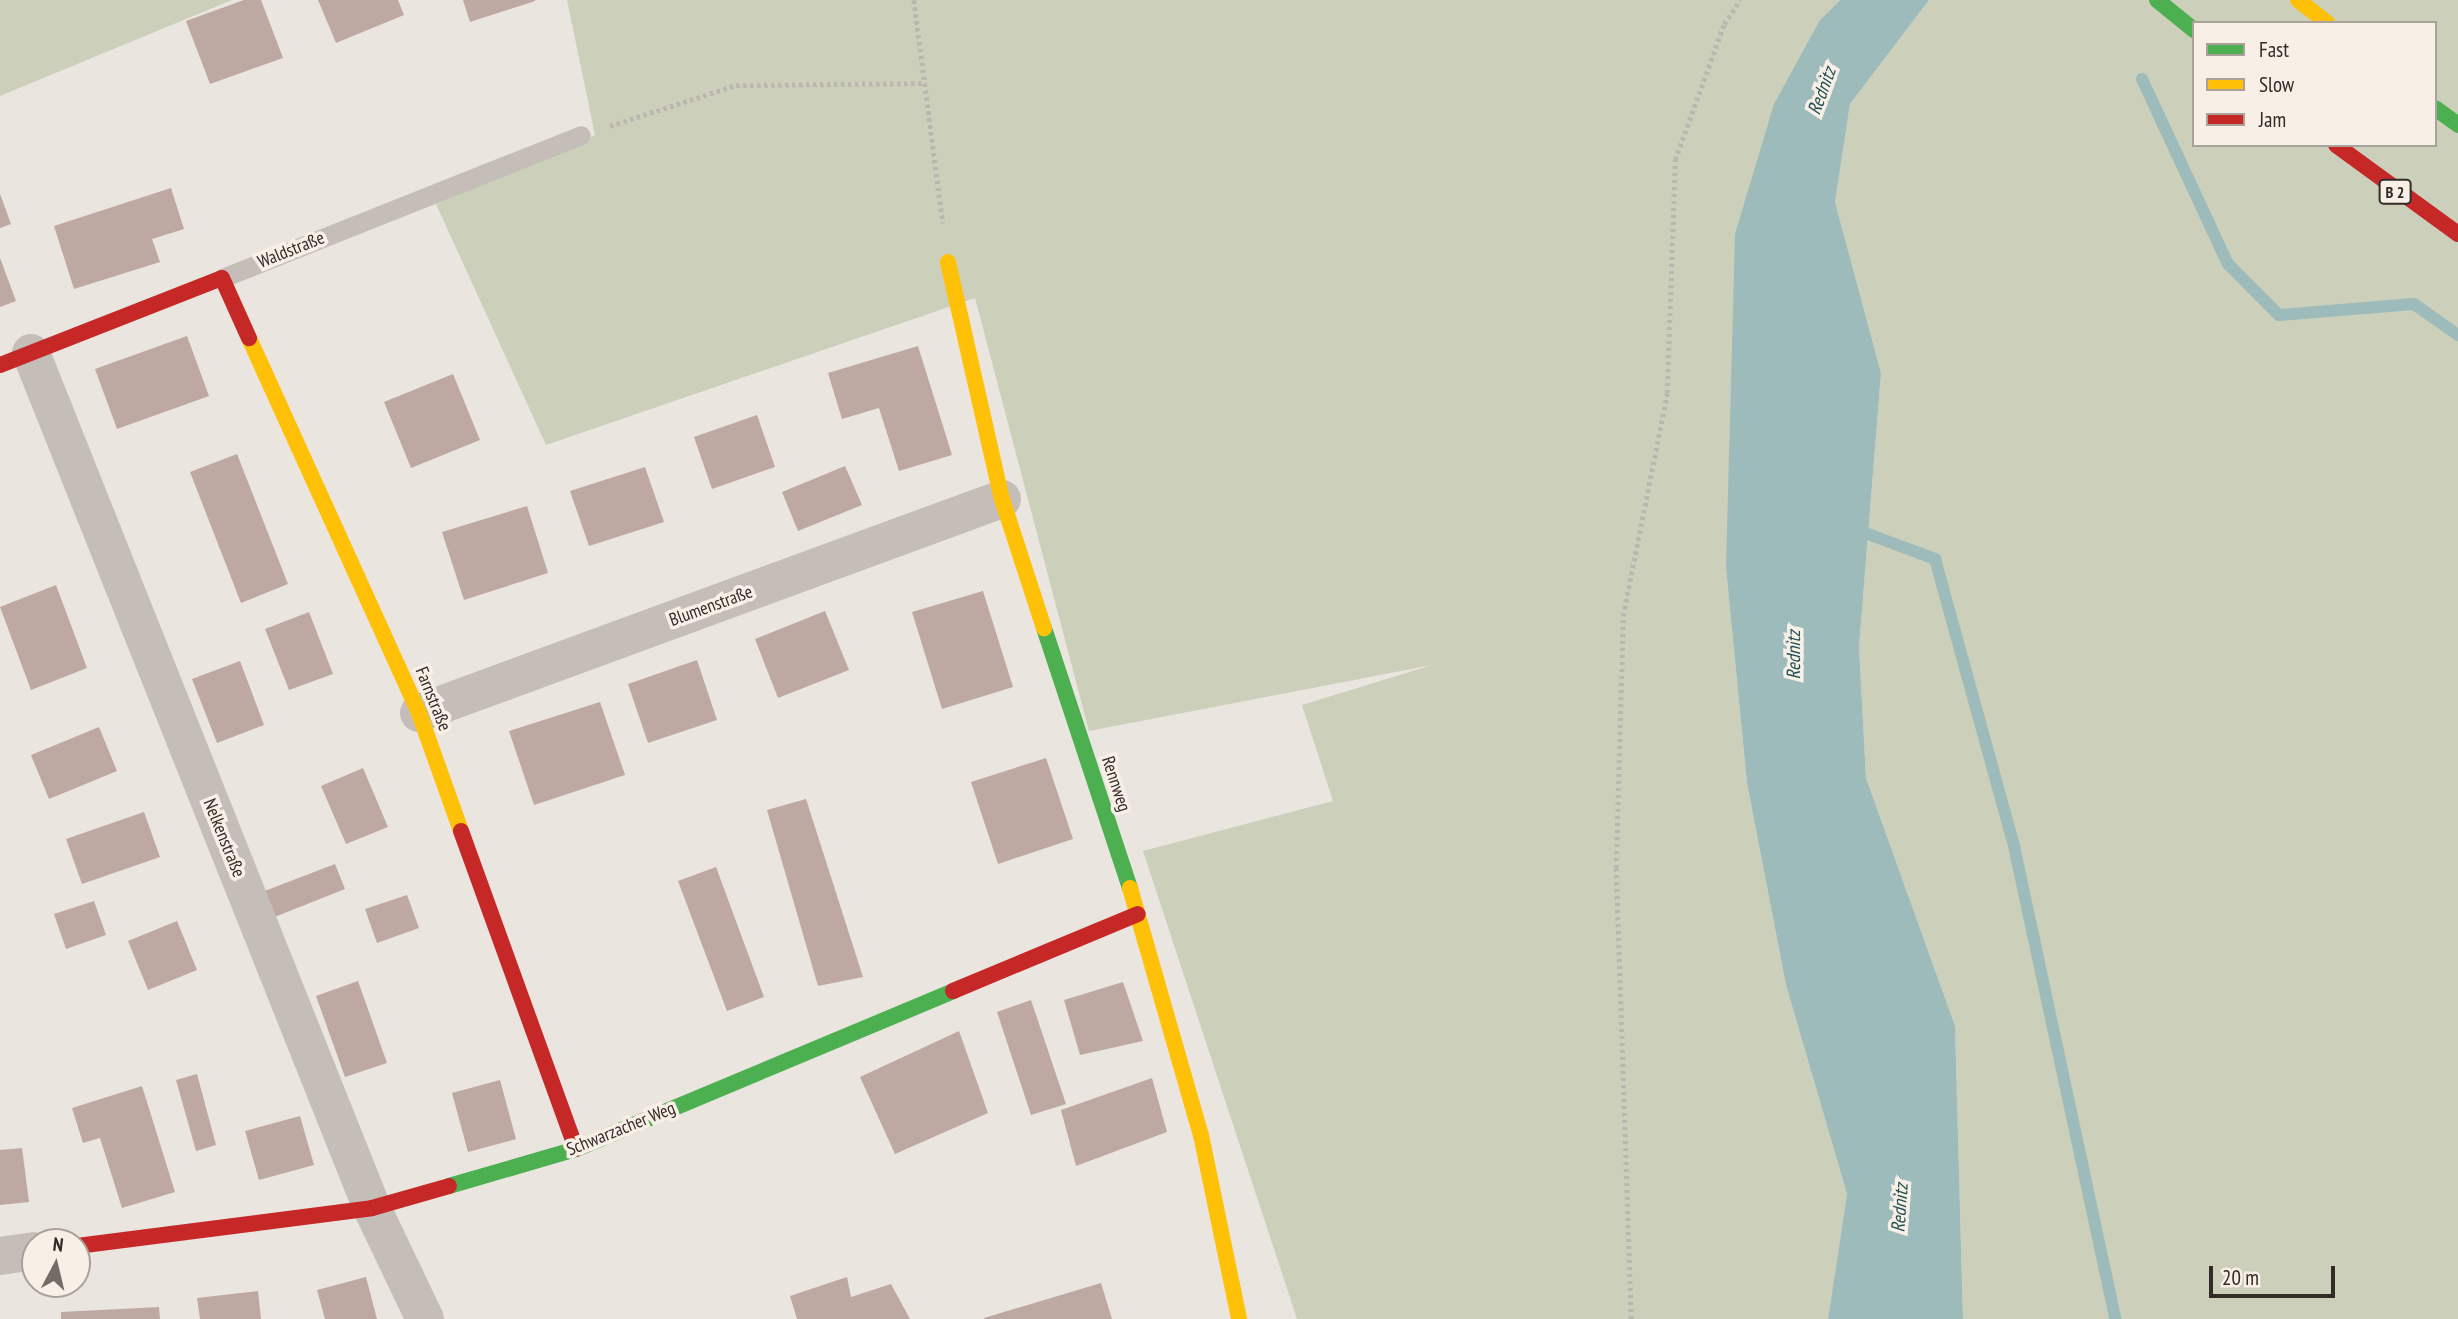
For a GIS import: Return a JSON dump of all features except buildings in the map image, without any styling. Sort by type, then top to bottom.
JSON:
[{"type":"main road","points":[[2157,0],[2192,28]]},
{"type":"main road","points":[[2298,0],[2324,21]]},
{"type":"main road","points":[[2437,109],[2458,125]]},
{"type":"main road","name":"B 2","points":[[2339,147],[2458,234]]},
{"type":"main road","name":"Rennweg","points":[[948,262],[1002,499],[1138,914],[1201,1135],[1239,1319]]},
{"type":"main road","name":"Waldstraße","points":[[15,359],[222,278]]},
{"type":"main road","name":"Farnstraße","points":[[222,278],[419,713],[576,1149]]},
{"type":"main road","name":"Schwarzacher Weg","points":[[91,1244],[372,1208],[576,1149],[1138,914]]},
{"type":"street","name":"Nelkenstraße","points":[[15,359],[372,1208],[425,1319]]},
{"type":"street","name":"Blumenstraße","points":[[419,713],[1002,499]]},
{"type":"street","points":[[0,1256],[21,1253]]},
{"type":"lane","name":"Waldstraße","points":[[222,278],[582,135]]},
{"type":"path","points":[[914,0],[948,262]]},
{"type":"path","points":[[1631,1319],[1616,868],[1623,616],[1667,393],[1675,160],[1724,24],[1740,0]]},
{"type":"path","points":[[582,135],[736,85],[924,83]]},
{"type":"green space","points":[[0,0],[232,0],[0,96]]},
{"type":"green space","points":[[567,0],[1840,0],[1820,20],[1726,568],[1747,783],[1786,985],[1847,1194],[1828,1319],[1297,1319],[1143,851],[1333,801],[1302,705],[1432,665],[1089,731],[975,298],[546,445],[436,204],[595,135]]},
{"type":"green space","points":[[1929,0],[2458,0],[2458,1319],[1963,1319],[1955,1026],[1866,778],[1859,647],[1881,373],[1835,202],[1850,104]]},
{"type":"water","name":"Rednitz","points":[[1840,0],[1929,0],[1850,104],[1835,202],[1881,373],[1859,647],[1866,778],[1955,1026],[1963,1319],[1828,1319],[1847,1194],[1786,985],[1747,783],[1726,568],[1735,234],[1774,104],[1820,20]]},
{"type":"waterway","points":[[2142,79],[2228,264],[2279,315],[2414,304],[2458,335]]},
{"type":"waterway","points":[[1868,534],[1935,559],[2014,846],[2115,1319]]},
{"type":"traffic: fast","points":[[2157,0],[2192,28]]},
{"type":"traffic: fast","points":[[2437,109],[2458,125]]},
{"type":"traffic: fast","points":[[1044,628],[1130,888]]},
{"type":"traffic: fast","points":[[449,1186],[576,1149],[953,991]]},
{"type":"traffic: slow","points":[[2298,0],[2324,21]]},
{"type":"traffic: slow","points":[[948,262],[1002,499],[1044,628]]},
{"type":"traffic: slow","points":[[249,338],[419,713],[461,831]]},
{"type":"traffic: slow","points":[[1130,888],[1201,1135],[1239,1319]]},
{"type":"traffic: jam","points":[[2339,147],[2458,234]]},
{"type":"traffic: jam","points":[[0,365],[222,278],[249,338]]},
{"type":"traffic: jam","points":[[461,831],[576,1149]]},
{"type":"traffic: jam","points":[[953,991],[1138,914]]},
{"type":"traffic: jam","points":[[91,1244],[372,1208],[449,1186]]}]
